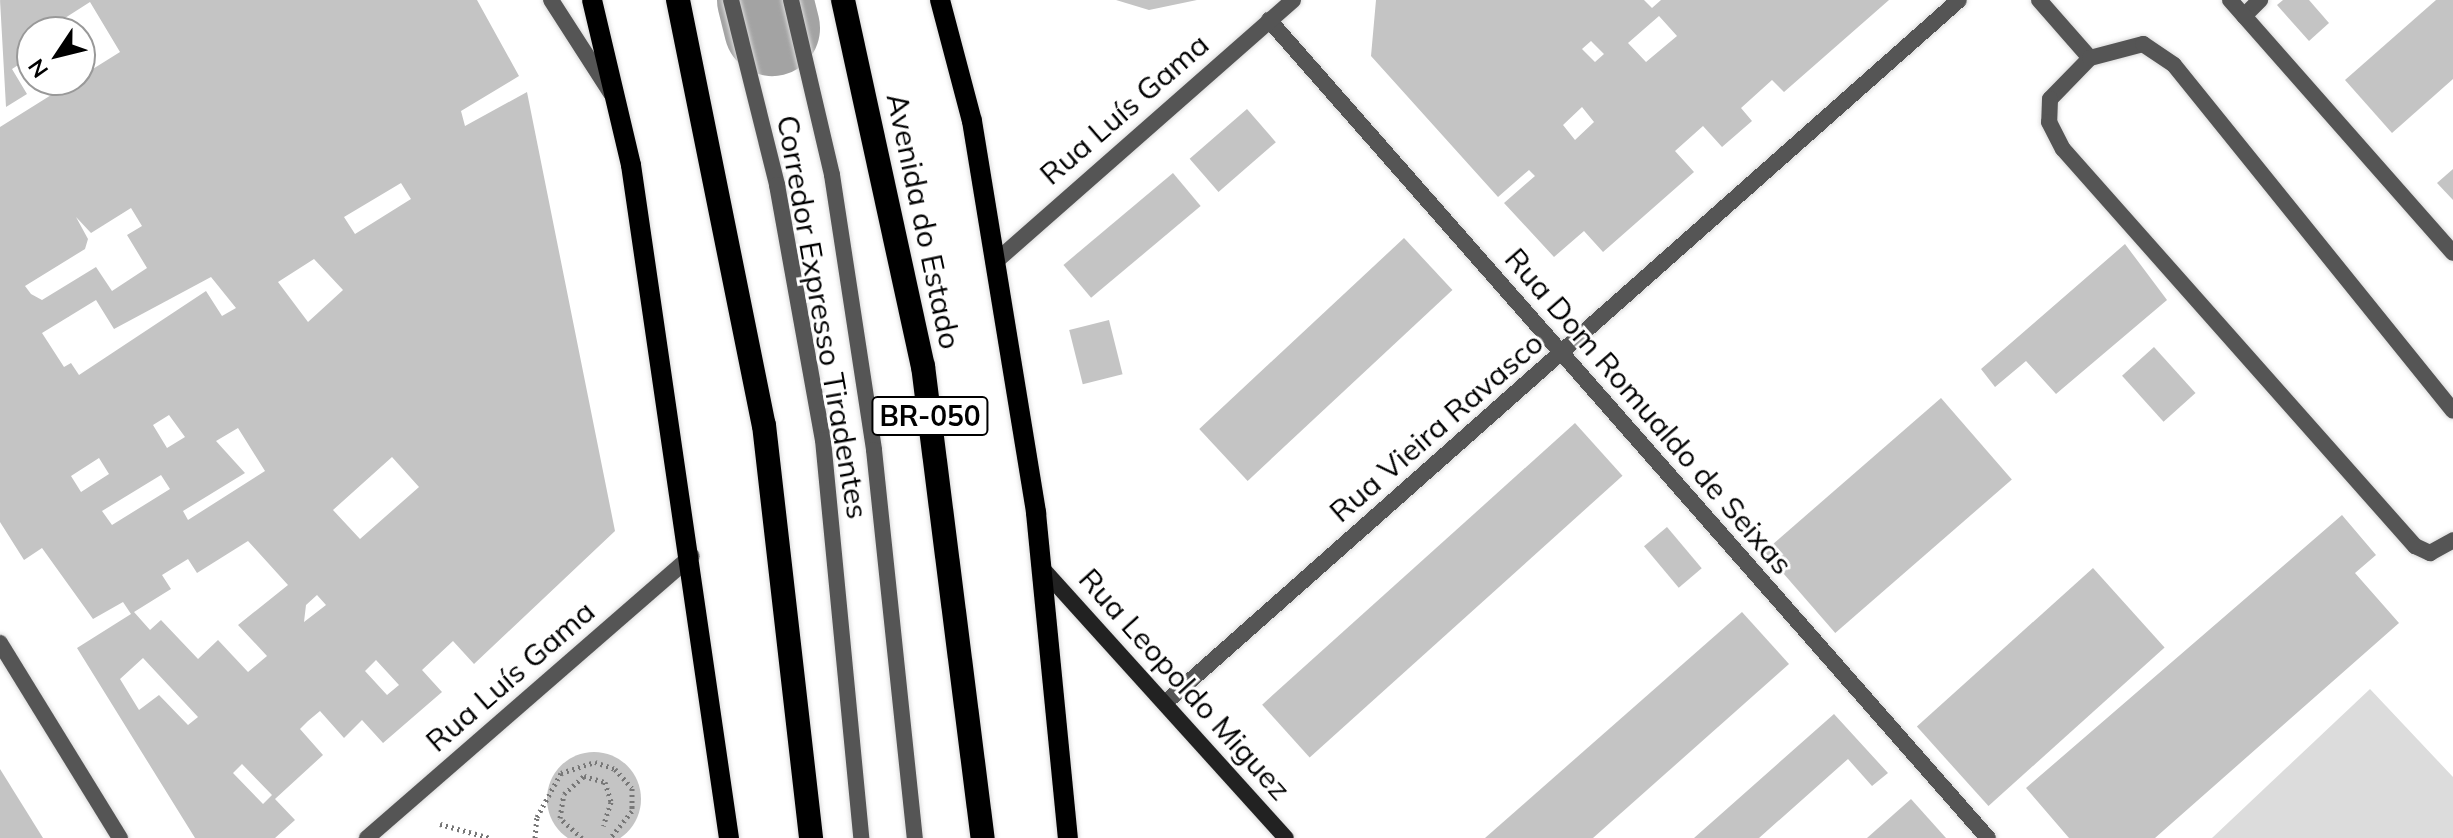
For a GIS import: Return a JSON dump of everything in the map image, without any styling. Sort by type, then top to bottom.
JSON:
[{"type":"highway","points":[[678,0],[764,425],[811,838]]},
{"type":"highway","name":"Avenida do Estado","points":[[843,0],[923,366],[983,838]]},
{"type":"main road","points":[[592,0],[615,99],[691,556],[729,838]]},
{"type":"main road","name":"Avenida do Estado","points":[[940,0],[972,121],[1041,567],[1068,838]]},
{"type":"main road","name":"Rua Leopoldo Miguez","points":[[1041,567],[1286,838]]},
{"type":"street","points":[[551,0],[615,99]]},
{"type":"street","name":"Corredor Expresso Tiradentes","points":[[731,0],[777,185],[823,440],[861,838]]},
{"type":"street","name":"Corredor Expresso Tiradentes","points":[[791,0],[832,175],[869,419],[915,838]]},
{"type":"street","name":"Rua Luís Gama","points":[[994,263],[1293,0]]},
{"type":"street","name":"Rua Vieira Ravasco","points":[[1165,703],[1959,0]]},
{"type":"street","points":[[2039,0],[2090,58]]},
{"type":"street","points":[[2230,0],[2453,253]]},
{"type":"street","points":[[2244,16],[2260,0]]},
{"type":"street","name":"Rua Dom Romualdo de Seixas","points":[[1269,20],[1988,838]]},
{"type":"street","points":[[2453,411],[2174,65],[2143,44],[2090,58],[2050,99],[2049,122],[2063,149],[2415,546],[2430,553],[2453,540]]},
{"type":"street","name":"Rua Luís Gama","points":[[367,838],[691,556]]},
{"type":"street","points":[[0,643],[120,838]]},
{"type":"path","points":[[535,838],[537,817],[561,773],[595,762],[615,769],[632,788],[632,811],[610,838]]},
{"type":"path","points":[[582,838],[560,818],[564,794],[584,776],[605,782],[611,802],[603,826]]},
{"type":"path","points":[[397,812],[490,838]]},
{"type":"shaded area","points":[[2370,689],[2453,777],[2453,838],[2212,838]]},
{"type":"building","points":[[0,0],[477,0],[519,76],[461,111],[465,126],[527,92],[615,531],[474,664],[453,641],[422,670],[442,692],[383,743],[362,720],[344,738],[320,711],[308,721],[300,729],[323,755],[275,799],[295,820],[275,838],[195,838],[77,648],[131,614],[123,602],[93,619],[42,548],[24,560],[0,522],[0,127],[50,96],[96,96],[96,67],[120,52],[90,2],[68,16],[16,16],[16,66],[12,69],[16,76],[16,96],[24,96],[6,107]],"holes":[[[401,183],[411,199],[355,234],[344,217]],[[131,208],[142,226],[127,235],[147,268],[112,291],[96,267],[42,300],[31,294],[25,286],[85,249],[88,239],[76,217],[91,233]],[[314,259],[343,290],[308,322],[278,282]],[[211,277],[236,308],[222,316],[206,291],[79,375],[71,363],[64,367],[42,333],[96,300],[114,329]],[[169,415],[185,437],[167,448],[153,425]],[[238,428],[265,471],[188,520],[183,511],[245,473],[216,441]],[[392,457],[419,487],[360,539],[333,510]],[[99,458],[109,474],[81,492],[71,476]],[[161,475],[170,489],[112,525],[102,511]],[[248,541],[288,585],[238,625],[267,656],[248,672],[218,640],[198,659],[161,620],[150,630],[134,612],[171,589],[162,575],[188,559],[197,573]],[[317,595],[326,605],[304,622],[306,605]],[[143,658],[198,717],[188,725],[159,695],[139,710],[120,679]],[[376,660],[399,685],[387,695],[365,671]],[[242,764],[272,795],[263,804],[233,773]]]},
{"type":"building","points":[[1116,0],[1197,0],[1149,10]]},
{"type":"building","points":[[1376,0],[1644,0],[1652,8],[1661,0],[1889,0],[1784,92],[1772,80],[1741,108],[1752,121],[1722,147],[1703,126],[1675,151],[1694,172],[1603,252],[1584,231],[1554,257],[1504,203],[1535,176],[1529,170],[1498,197],[1371,56]],"holes":[[[1659,16],[1677,36],[1646,62],[1628,43]],[[1591,41],[1604,54],[1595,62],[1582,49]],[[1582,107],[1594,122],[1575,140],[1563,125]]]},
{"type":"building","points":[[2283,0],[2309,0],[2329,23],[2309,41],[2277,5]]},
{"type":"building","points":[[2436,0],[2453,0],[2453,79],[2392,133],[2345,80]]},
{"type":"building","points":[[1247,109],[1276,142],[1219,192],[1190,159]]},
{"type":"building","points":[[2453,169],[2453,200],[2437,183]]},
{"type":"building","points":[[1173,173],[1201,206],[1091,298],[1063,265]]},
{"type":"building","points":[[1404,238],[1452,290],[1248,481],[1199,429]]},
{"type":"building","points":[[2125,244],[2167,300],[2056,394],[2026,361],[1995,387],[1981,369]]},
{"type":"building","points":[[1109,320],[1123,374],[1083,384],[1069,330]]},
{"type":"building","points":[[2154,347],[2195,393],[2164,422],[2122,376]]},
{"type":"building","points":[[1941,398],[2012,480],[1835,633],[1764,552]]},
{"type":"building","points":[[1575,423],[1623,476],[1310,757],[1262,705]]},
{"type":"building","points":[[2342,515],[2376,555],[2355,573],[2399,623],[2155,838],[2069,838],[2026,788]]},
{"type":"building","points":[[1667,527],[1702,568],[1679,588],[1644,546]]},
{"type":"building","points":[[2093,568],[2165,648],[1988,806],[1917,727]]},
{"type":"building","points":[[1742,612],[1789,664],[1593,838],[1485,838]]},
{"type":"building","points":[[1834,714],[1888,773],[1872,786],[1848,759],[1759,838],[1694,838]]},
{"type":"building","points":[[594,752],[612,756],[627,766],[637,781],[641,799],[637,817],[627,832],[612,842],[594,846],[576,842],[561,832],[551,817],[547,799],[551,781],[561,766],[576,756]]},
{"type":"building","points":[[0,769],[43,838],[0,838]]},
{"type":"building","points":[[1911,799],[1946,838],[1867,838]]},
{"type":"waterway","points":[[765,0],[772,28]]}]
